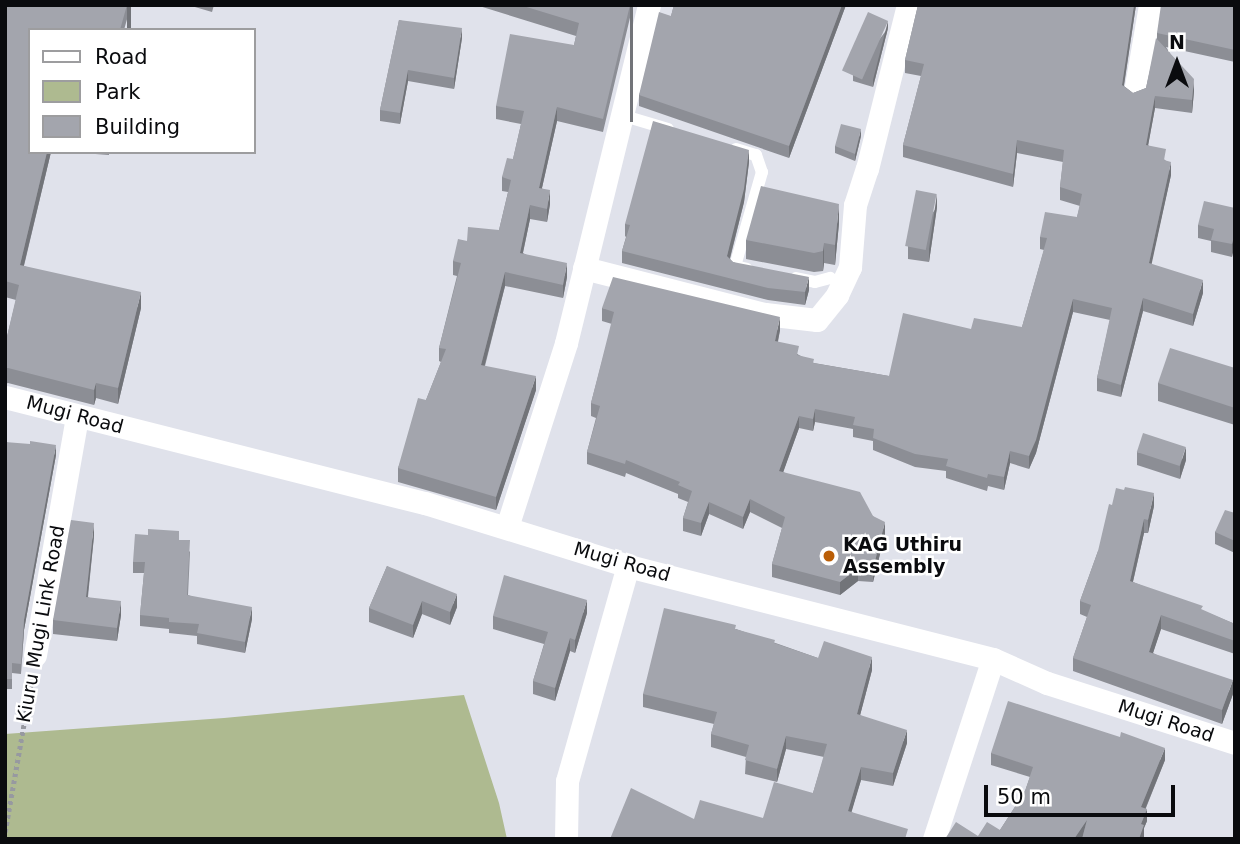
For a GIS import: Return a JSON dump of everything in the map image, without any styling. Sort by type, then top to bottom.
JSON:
[{"type":"street","points":[[507,527],[566,343],[649,5]]},
{"type":"street","points":[[584,268],[765,314],[817,320],[837,295],[850,267],[855,205],[867,169],[908,5]]},
{"type":"street","points":[[1135,92],[1150,5]]},
{"type":"street","name":"Mugi Road","points":[[5,397],[425,503],[628,566],[993,659],[1047,683],[1234,737]]},
{"type":"street","name":"Kiuru Mugi Link Road","points":[[35,655],[77,417]]},
{"type":"street","points":[[566,839],[568,781],[628,566]]},
{"type":"street","points":[[933,839],[993,659]]},
{"type":"lane","points":[[621,115],[682,133]]},
{"type":"lane","points":[[719,144],[756,155],[759,163],[762,172],[735,266],[762,272]]},
{"type":"lane","points":[[788,277],[815,282],[830,278]]},
{"type":"path","name":"Kiuru Mugi Link Road","points":[[5,832],[35,655]]},
{"type":"green space","points":[[464,695],[499,803],[507,839],[5,839],[5,734],[224,718]]},
{"type":"building","points":[[5,5],[127,5],[121,28],[28,28],[28,154],[47,154],[20,265],[141,292],[118,388],[96,383],[94,390],[5,368],[5,345],[19,285],[5,281]]},
{"type":"building","points":[[520,5],[630,5],[603,119],[557,107],[539,188],[550,190],[547,209],[530,205],[520,253],[567,263],[563,285],[505,272],[481,365],[536,376],[496,497],[398,468],[418,398],[426,400],[446,349],[439,348],[461,263],[453,261],[458,239],[467,241],[468,227],[499,230],[511,180],[502,177],[507,158],[513,159],[524,111],[496,106],[510,34],[574,45],[579,23]]},
{"type":"building","points":[[674,5],[842,5],[789,146],[639,95],[659,12],[671,16]]},
{"type":"building","points":[[918,5],[1134,5],[1122,85],[1133,93],[1146,88],[1156,38],[1194,79],[1192,100],[1155,96],[1146,145],[1166,149],[1164,160],[1171,162],[1149,263],[1203,280],[1193,314],[1143,298],[1121,385],[1097,378],[1112,308],[1073,299],[1036,440],[1029,456],[1010,451],[1004,477],[988,474],[987,478],[946,466],[948,459],[915,454],[873,438],[874,429],[853,425],[855,417],[815,409],[813,419],[799,416],[779,471],[860,492],[873,516],[885,522],[873,569],[858,568],[840,582],[772,564],[785,517],[750,499],[743,517],[709,502],[701,523],[683,518],[692,491],[678,485],[680,482],[626,460],[625,464],[587,452],[600,406],[591,403],[614,312],[602,308],[613,277],[780,317],[775,341],[799,346],[797,355],[814,359],[813,363],[889,376],[903,313],[971,329],[974,318],[1022,327],[1047,238],[1040,237],[1045,212],[1077,217],[1082,194],[1060,187],[1064,150],[1017,140],[1013,174],[903,145],[924,64],[905,60]]},
{"type":"building","points":[[1161,5],[1235,5],[1235,50],[1157,33]]},
{"type":"building","points":[[868,12],[888,21],[862,79],[842,70]]},
{"type":"building","points":[[399,20],[462,28],[454,78],[408,70],[400,113],[380,110]]},
{"type":"building","points":[[653,121],[749,150],[744,189],[727,256],[733,262],[809,277],[805,292],[768,288],[622,251],[630,225],[625,224]]},
{"type":"building","points":[[841,124],[861,129],[855,154],[835,146]]},
{"type":"building","points":[[761,186],[839,204],[835,245],[824,243],[823,251],[814,253],[746,240]]},
{"type":"building","points":[[916,190],[937,194],[926,250],[905,246]]},
{"type":"building","points":[[1204,201],[1235,208],[1232,244],[1211,240],[1214,229],[1198,225]]},
{"type":"building","points":[[1170,348],[1235,368],[1235,408],[1158,383]]},
{"type":"building","points":[[1143,433],[1186,447],[1180,466],[1137,452]]},
{"type":"building","points":[[30,441],[56,445],[24,620],[21,664],[12,663],[12,679],[5,679],[5,442],[30,444]]},
{"type":"building","points":[[1125,487],[1154,493],[1148,520],[1144,519],[1130,581],[1203,606],[1201,609],[1235,624],[1235,641],[1161,615],[1149,652],[1233,680],[1222,710],[1073,658],[1091,605],[1080,601],[1098,551],[1109,504],[1112,505],[1116,488],[1124,490]]},
{"type":"building","points":[[1225,510],[1235,513],[1235,541],[1215,532]]},
{"type":"building","points":[[71,520],[94,523],[86,597],[121,601],[117,628],[53,620]]},
{"type":"building","points":[[148,529],[179,531],[179,540],[190,540],[187,595],[252,607],[245,642],[197,633],[199,624],[169,622],[169,618],[140,615],[145,562],[133,562],[135,534],[148,535]]},
{"type":"building","points":[[387,566],[457,594],[450,612],[422,601],[413,625],[369,608]]},
{"type":"building","points":[[504,575],[587,600],[575,640],[570,638],[555,688],[533,681],[548,632],[493,616]]},
{"type":"building","points":[[664,608],[736,625],[735,629],[775,640],[774,643],[818,658],[824,641],[872,657],[857,714],[907,730],[893,773],[861,767],[848,811],[908,829],[905,839],[610,839],[631,788],[694,819],[700,800],[763,818],[774,782],[813,793],[827,744],[786,736],[777,769],[745,760],[749,745],[711,734],[717,712],[643,694]]},
{"type":"building","points":[[1008,701],[1120,737],[1121,732],[1165,748],[1141,807],[1147,809],[1139,839],[1082,839],[1087,820],[1074,839],[945,839],[956,822],[978,836],[987,822],[1000,830],[1025,791],[1033,767],[991,753]]},
{"type":"place","name":"KAG Uthiru Assembly","points":[[829,556]]}]
